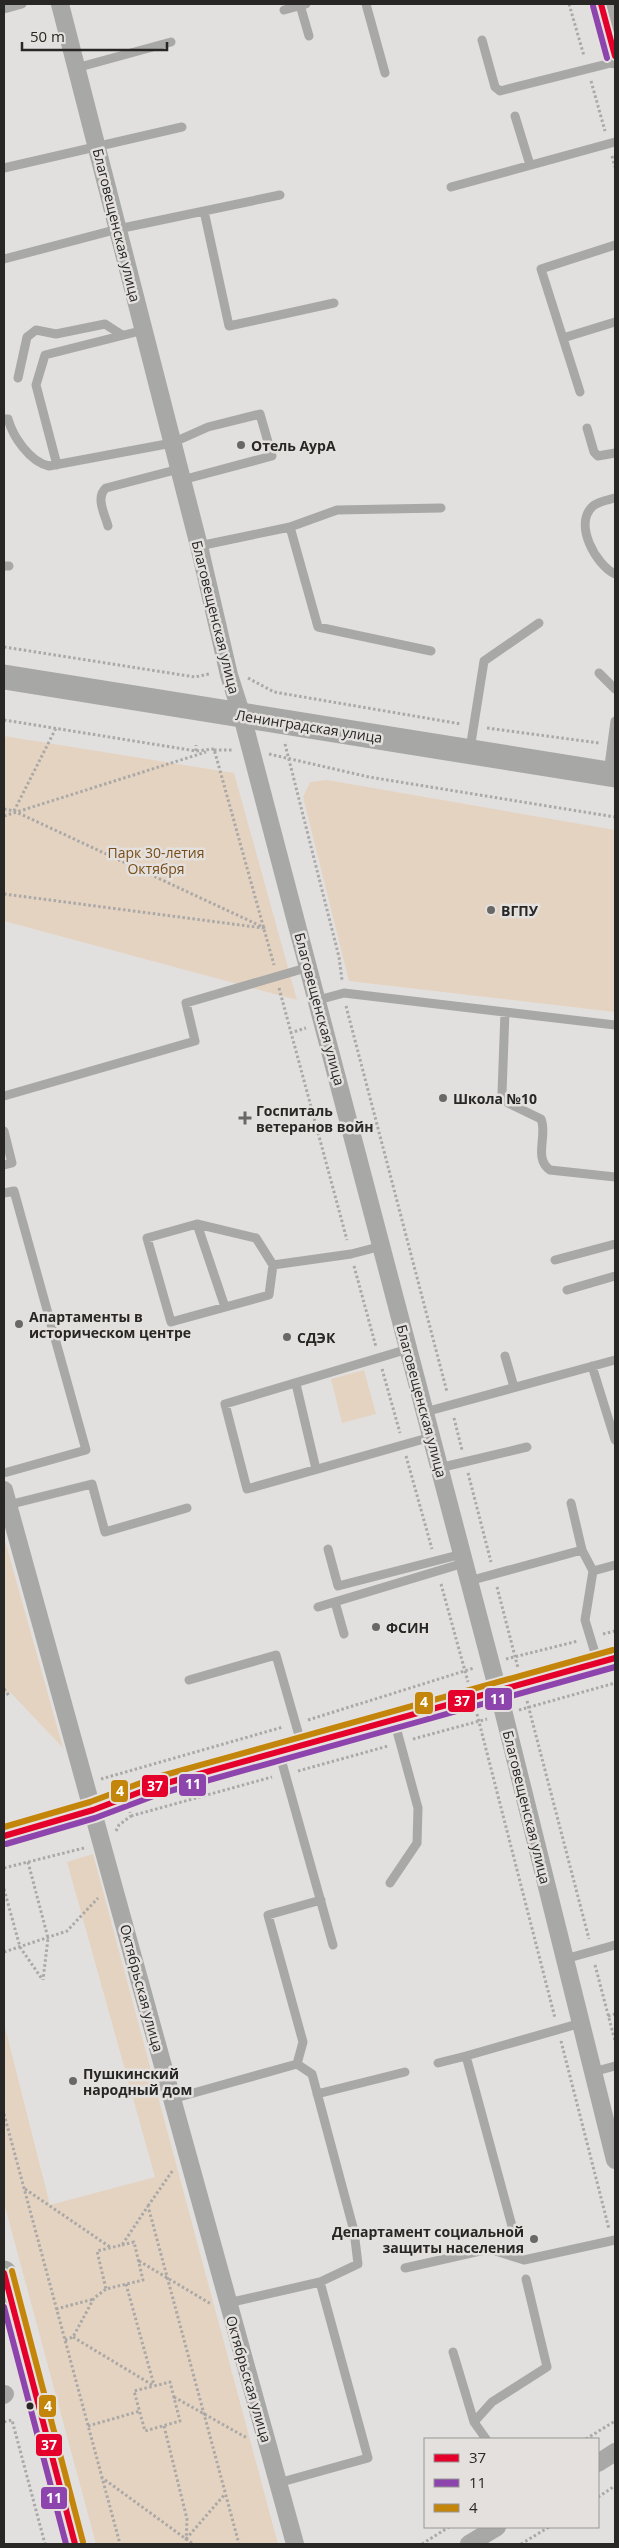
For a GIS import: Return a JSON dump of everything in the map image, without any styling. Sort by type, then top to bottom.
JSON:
[{"type":"main road","points":[[601,4],[613,41]]},
{"type":"main road","name":"Ленинградская улица","points":[[4,677],[612,774]]},
{"type":"main road","points":[[4,2273],[75,2544]]},
{"type":"street","name":"Благовещенская улица","points":[[60,4],[199,546],[229,675],[242,716],[318,1000],[504,1714],[615,2160]]},
{"type":"street","name":"Октябрьская улица","points":[[6,1498],[294,2544]]},
{"type":"street","points":[[4,1836],[93,1810],[125,1796],[497,1690],[607,1661]]},
{"type":"street","points":[[599,2462],[615,2452]]},
{"type":"street","points":[[469,2544],[494,2528]]},
{"type":"lane","points":[[4,8],[22,4]]},
{"type":"lane","points":[[366,4],[385,73]]},
{"type":"lane","points":[[284,10],[303,5],[309,36]]},
{"type":"lane","points":[[482,40],[495,86],[500,91],[615,62]]},
{"type":"lane","points":[[76,68],[171,42]]},
{"type":"lane","points":[[515,116],[530,165]]},
{"type":"lane","points":[[4,168],[182,127]]},
{"type":"lane","points":[[451,187],[612,143]]},
{"type":"lane","points":[[4,259],[118,229],[280,195]]},
{"type":"lane","points":[[204,211],[229,326],[334,303]]},
{"type":"lane","points":[[580,392],[541,269],[615,245]]},
{"type":"lane","points":[[563,338],[615,322]]},
{"type":"lane","points":[[18,378],[27,337],[36,330],[56,334],[105,324],[122,335]]},
{"type":"lane","points":[[57,464],[36,384],[45,355],[144,330]]},
{"type":"lane","points":[[4,420],[8,419],[11,430],[38,464],[49,466],[172,443],[208,427],[260,414],[272,456],[106,488],[102,491],[100,497],[108,526]]},
{"type":"lane","points":[[587,428],[594,452],[598,456],[615,453]]},
{"type":"lane","points":[[615,498],[598,502],[591,507],[586,528],[592,551],[606,570],[615,574]]},
{"type":"lane","points":[[199,546],[290,527],[337,510],[441,508]]},
{"type":"lane","points":[[290,527],[318,627],[432,651]]},
{"type":"lane","points":[[470,752],[484,661],[539,623]]},
{"type":"lane","points":[[599,673],[615,689]]},
{"type":"lane","points":[[612,774],[612,745],[615,721]]},
{"type":"lane","points":[[4,1096],[195,1041],[186,1004],[309,967]]},
{"type":"lane","points":[[318,1000],[344,994],[615,1025]]},
{"type":"lane","points":[[505,1012],[502,1093],[508,1102],[541,1119],[543,1125],[542,1160],[544,1165],[550,1170],[615,1177]]},
{"type":"lane","points":[[4,1131],[12,1163],[4,1165]]},
{"type":"lane","points":[[4,1193],[14,1191],[86,1450],[4,1473]]},
{"type":"lane","points":[[197,1224],[225,1307]]},
{"type":"lane","points":[[197,1224],[256,1238],[273,1266],[269,1295],[171,1322],[147,1238],[197,1224]]},
{"type":"lane","points":[[555,1260],[615,1244]]},
{"type":"lane","points":[[273,1266],[351,1254],[382,1246]]},
{"type":"lane","points":[[567,1290],[615,1276]]},
{"type":"lane","points":[[408,1349],[225,1404],[247,1489],[431,1436]]},
{"type":"lane","points":[[505,1356],[514,1387]]},
{"type":"lane","points":[[425,1412],[615,1360]]},
{"type":"lane","points":[[592,1366],[615,1440]]},
{"type":"lane","points":[[296,1384],[316,1470]]},
{"type":"lane","points":[[439,1468],[527,1447]]},
{"type":"lane","points":[[6,1498],[92,1484],[105,1532],[188,1508]]},
{"type":"lane","points":[[570,1503],[582,1550],[593,1571],[585,1620],[590,1638],[607,1661]]},
{"type":"lane","points":[[328,1549],[338,1586],[435,1561],[463,1559]]},
{"type":"lane","points":[[469,1581],[582,1550]]},
{"type":"lane","points":[[318,1607],[438,1571],[463,1559]]},
{"type":"lane","points":[[593,1571],[615,1565]]},
{"type":"lane","points":[[335,1602],[344,1634]]},
{"type":"lane","points":[[189,1680],[276,1655],[302,1746]]},
{"type":"lane","points":[[390,1883],[417,1843],[418,1808],[394,1720]]},
{"type":"lane","points":[[279,1752],[334,1946]]},
{"type":"lane","points":[[297,2064],[303,2042],[268,1915],[321,1900]]},
{"type":"lane","points":[[565,1959],[615,1945]]},
{"type":"lane","points":[[438,2063],[581,2023]]},
{"type":"lane","points":[[466,2056],[512,2226]]},
{"type":"lane","points":[[172,2099],[297,2064],[312,2074],[318,2094],[354,2231],[358,2264],[320,2282],[229,2310]]},
{"type":"lane","points":[[593,2072],[615,2066]]},
{"type":"lane","points":[[318,2094],[405,2072]]},
{"type":"lane","points":[[405,2268],[489,2248],[524,2260],[614,2240]]},
{"type":"lane","points":[[474,2422],[492,2402],[547,2367],[526,2279]]},
{"type":"lane","points":[[278,2483],[368,2458],[320,2282]]},
{"type":"lane","points":[[453,2352],[474,2422],[485,2438]]},
{"type":"path","points":[[569,4],[587,68],[612,143],[615,167]]},
{"type":"path","points":[[4,647],[195,677],[209,674]]},
{"type":"path","points":[[246,676],[274,692],[473,726],[612,745]]},
{"type":"path","points":[[195,677],[196,686]]},
{"type":"path","points":[[274,692],[274,699]]},
{"type":"path","points":[[4,720],[196,751],[251,750],[369,777],[615,817]]},
{"type":"path","points":[[14,811],[56,728]]},
{"type":"path","points":[[286,744],[339,957],[348,1017],[615,2041]]},
{"type":"path","points":[[196,745],[196,751]]},
{"type":"path","points":[[4,816],[14,811],[214,750]]},
{"type":"path","points":[[214,750],[266,928],[290,1032],[435,1561]]},
{"type":"path","points":[[4,810],[14,811],[266,928]]},
{"type":"path","points":[[4,894],[266,928]]},
{"type":"path","points":[[438,1571],[465,1670]]},
{"type":"path","points":[[490,1663],[615,1631]]},
{"type":"path","points":[[131,1816],[615,1684]]},
{"type":"path","points":[[4,1689],[10,1697]]},
{"type":"path","points":[[472,1698],[480,1721],[614,2240]]},
{"type":"path","points":[[4,1868],[102,1844]]},
{"type":"path","points":[[4,1889],[20,1947],[43,1980],[48,1938],[28,1862]]},
{"type":"path","points":[[4,1952],[68,1931],[113,1882]]},
{"type":"path","points":[[608,2016],[615,2014]]},
{"type":"path","points":[[4,2114],[120,2544]]},
{"type":"path","points":[[24,2188],[110,2248]]},
{"type":"path","points":[[122,2245],[148,2206],[239,2544]]},
{"type":"path","points":[[56,2310],[94,2298],[106,2289],[143,2280],[134,2242],[97,2251],[106,2289]]},
{"type":"path","points":[[138,2260],[229,2310]]},
{"type":"path","points":[[126,2284],[154,2386]]},
{"type":"path","points":[[64,2340],[73,2337],[94,2298]]},
{"type":"path","points":[[73,2337],[154,2386]]},
{"type":"path","points":[[170,2382],[180,2422],[145,2431],[134,2391],[154,2386],[170,2382]]},
{"type":"path","points":[[174,2397],[268,2450]]},
{"type":"path","points":[[88,2426],[140,2412]]},
{"type":"path","points":[[4,2422],[12,2420],[45,2544]]},
{"type":"path","points":[[588,2438],[615,2421]]},
{"type":"path","points":[[164,2426],[187,2519],[186,2544]]},
{"type":"path","points":[[101,2477],[193,2544]]},
{"type":"path","points":[[599,2496],[614,2487]]},
{"type":"path","points":[[186,2539],[225,2494]]},
{"type":"path","points":[[422,2544],[447,2528]]},
{"type":"path","points":[[521,2544],[547,2528]]},
{"type":"green space","name":"Парк 30-летия Октября","points":[[4,736],[234,773],[297,1000],[4,921]]},
{"type":"green space","name":"ВГПУ","points":[[327,780],[615,830],[615,1012],[349,981],[303,797],[310,782]]},
{"type":"green space","points":[[364,1370],[376,1414],[342,1423],[331,1379]]},
{"type":"green space","points":[[4,1537],[63,1748],[10,1692],[4,1694]]},
{"type":"green space","points":[[93,1854],[278,2544],[96,2544],[4,2203],[4,2023],[50,2205],[155,2177],[67,1862]]},
{"type":"transit line","name":"37","points":[[601,4],[615,56]]},
{"type":"transit line","name":"11","points":[[593,6],[607,58]]},
{"type":"transit line","name":"4","points":[[4,1827],[90,1802],[154,1778],[613,1650]]},
{"type":"transit line","name":"37","points":[[4,1836],[93,1810],[156,1786],[615,1658]]},
{"type":"transit line","name":"11","points":[[6,1844],[95,1818],[159,1794],[615,1667]]},
{"type":"transit line","name":"4","points":[[12,2271],[83,2542]]},
{"type":"transit line","name":"37","points":[[4,2273],[75,2544]]},
{"type":"transit line","name":"11","points":[[4,2307],[66,2544]]},
{"type":"place","name":"Отель АурА","points":[[241,445]]},
{"type":"place","name":"ВГПУ","points":[[491,910]]},
{"type":"place","name":"Школа №10","points":[[443,1098]]},
{"type":"place","name":"Госпиталь ветеранов войн","points":[[245,1118]]},
{"type":"place","name":"Апартаменты в историческом центре","points":[[19,1324]]},
{"type":"place","name":"СДЭК","points":[[287,1337]]},
{"type":"place","name":"ФСИН","points":[[376,1627]]},
{"type":"place","name":"Пушкинский народный дом","points":[[73,2081]]},
{"type":"place","name":"Департамент социальной защиты населения","points":[[534,2239]]}]
